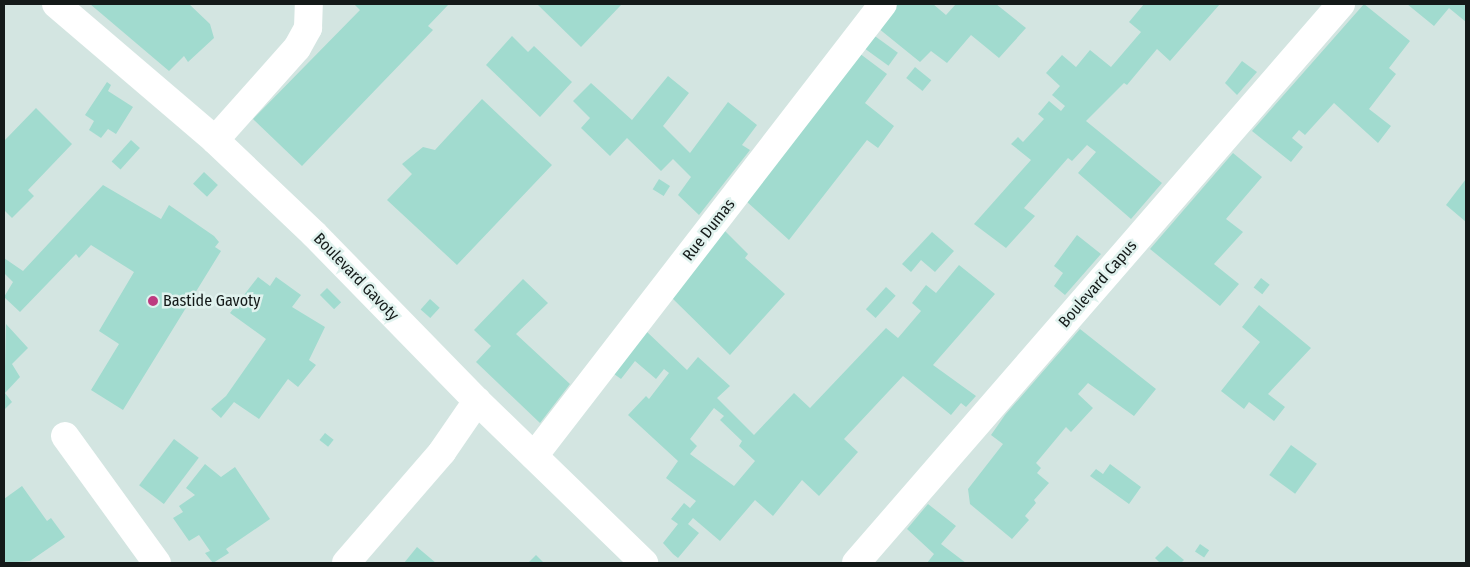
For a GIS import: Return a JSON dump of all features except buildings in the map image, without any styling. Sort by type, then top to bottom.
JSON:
[{"type":"street","name":"Boulevard Gavoty","points":[[56,4],[215,140],[314,234],[477,401],[644,563]]},
{"type":"street","points":[[215,140],[297,48],[308,28],[309,4]]},
{"type":"street","name":"Rue Dumas","points":[[534,456],[883,4]]},
{"type":"street","name":"Boulevard Capus","points":[[856,563],[1341,4]]},
{"type":"street","points":[[346,563],[442,452],[477,401]]},
{"type":"street","points":[[65,436],[157,563]]},
{"type":"place","name":"Bastide Gavoty","points":[[153,301]]}]
